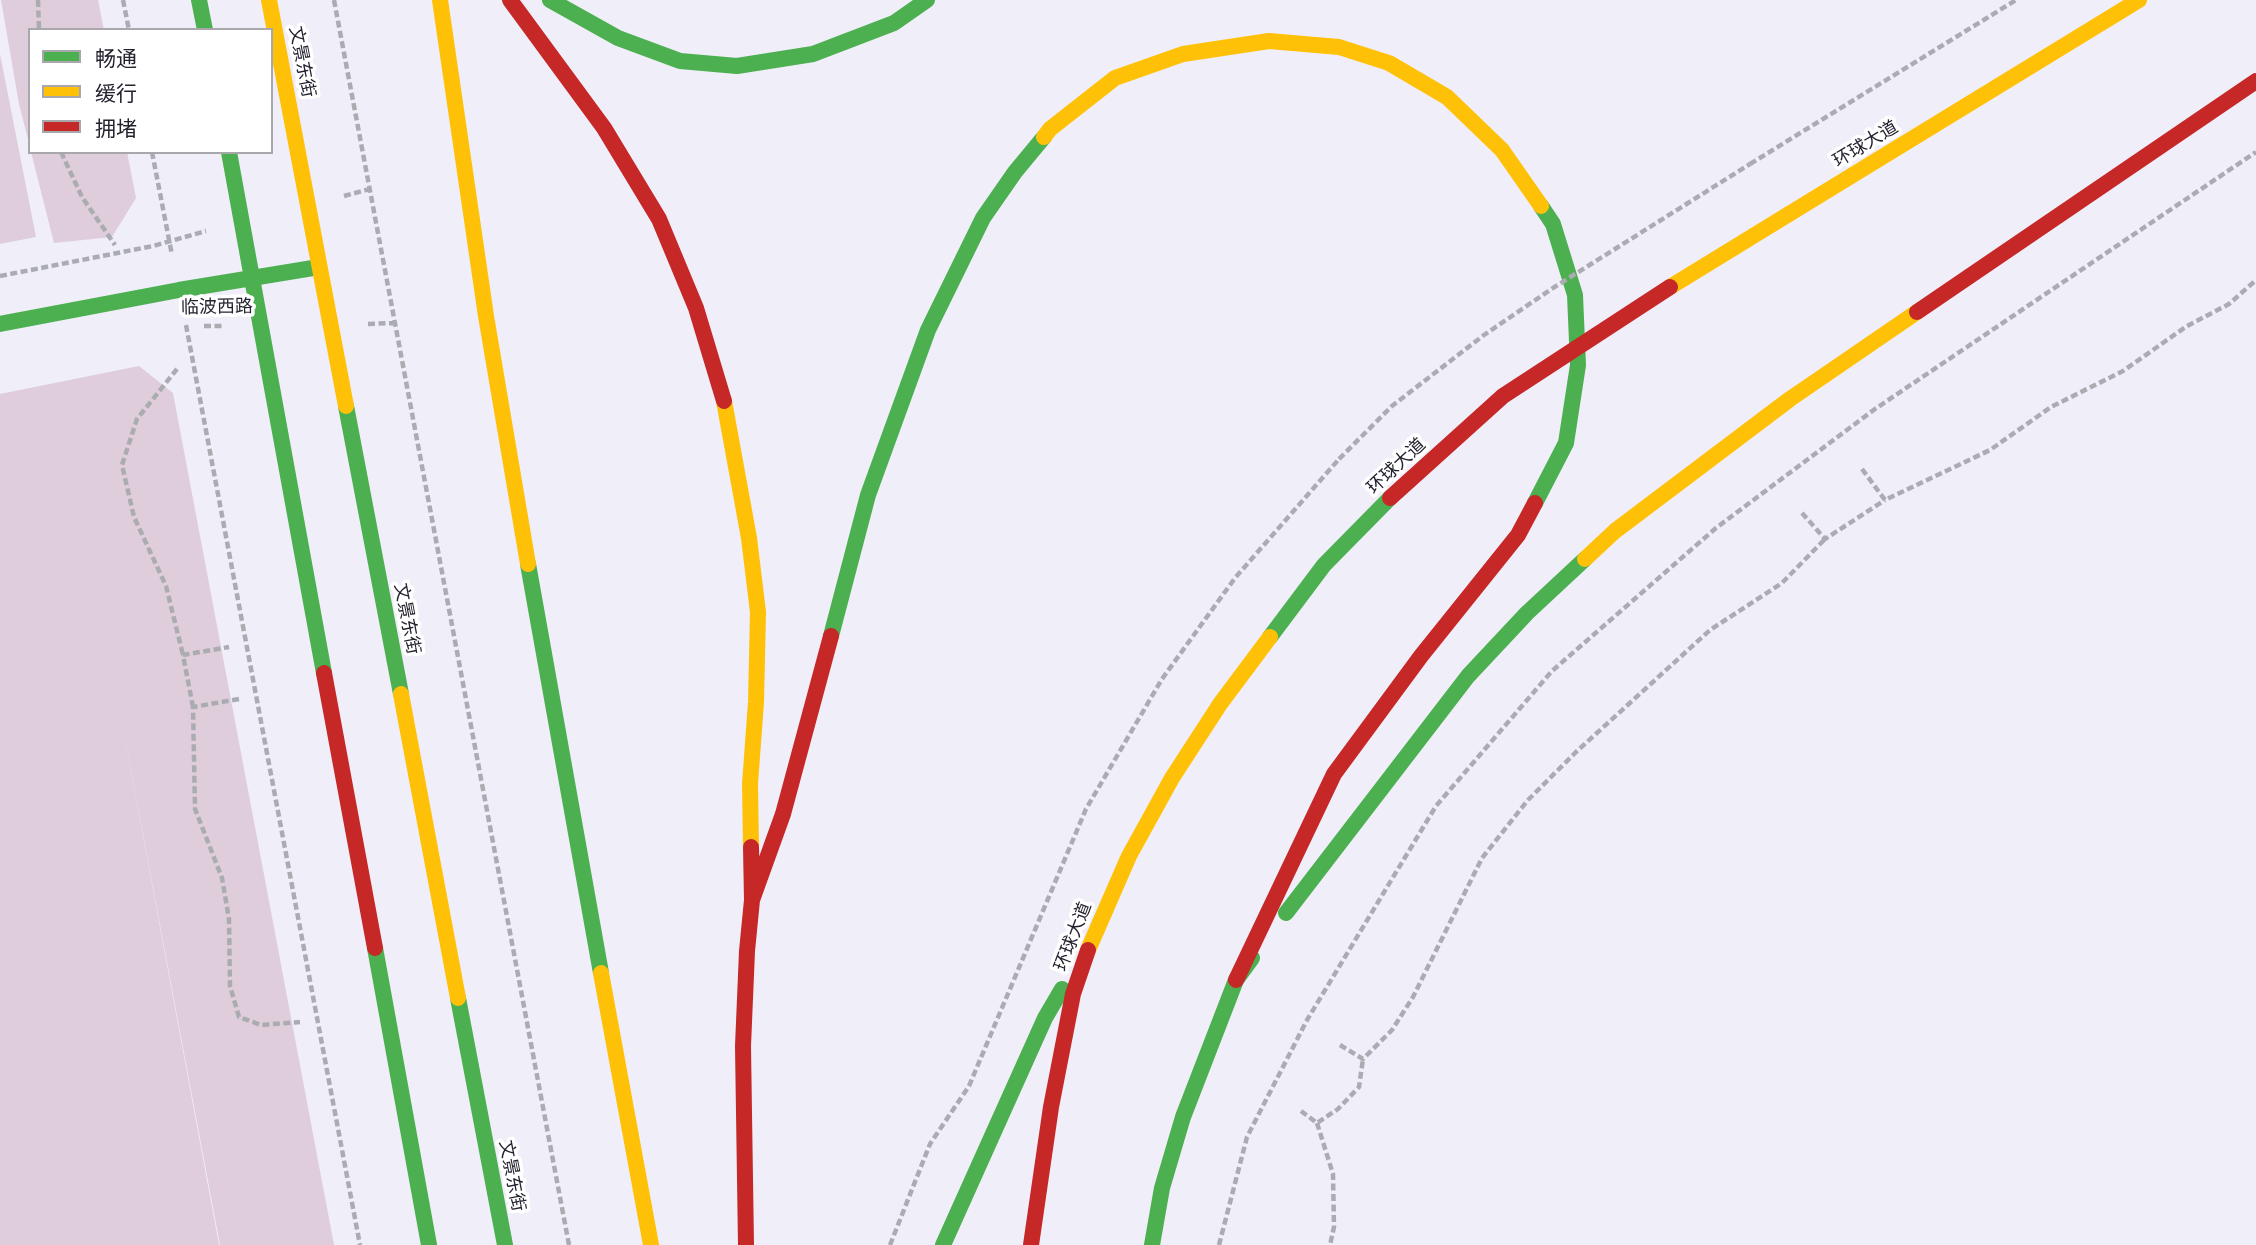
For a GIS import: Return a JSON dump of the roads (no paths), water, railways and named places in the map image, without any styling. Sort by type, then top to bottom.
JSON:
[{"type":"main road","points":[[199,0],[205,28]]},
{"type":"main road","name":"文景东街","points":[[269,0],[505,1245]]},
{"type":"main road","points":[[440,0],[486,316],[551,697],[651,1245]]},
{"type":"main road","points":[[510,0],[604,128],[659,219],[696,308],[722,390],[749,538],[758,611],[756,702],[750,784],[752,900],[743,1046],[746,1245]]},
{"type":"main road","points":[[550,0],[618,38],[680,61],[737,66],[813,54],[894,23],[928,0]]},
{"type":"main road","name":"环球大道","points":[[1031,1245],[1051,1107],[1073,994],[1093,936],[1135,845],[1172,778],[1220,704],[1324,565],[1390,498],[1503,396],[1638,307],[2139,0]]},
{"type":"main road","points":[[752,900],[783,814],[868,495],[928,330],[982,218],[1015,172],[1051,129],[1115,79],[1183,54],[1269,41],[1339,47],[1389,63],[1447,97],[1502,150],[1553,224],[1575,295],[1578,365],[1566,443],[1518,535],[1421,656],[1335,774],[1236,980],[1183,1117],[1162,1188],[1152,1245]]},
{"type":"main road","points":[[1236,980],[1468,676],[1527,613],[1615,531],[1790,398],[2256,81]]},
{"type":"main road","points":[[229,154],[429,1245]]},
{"type":"main road","name":"临波西路","points":[[0,324],[319,267]]},
{"type":"main road","points":[[943,1245],[1045,1018],[1093,936]]}]
